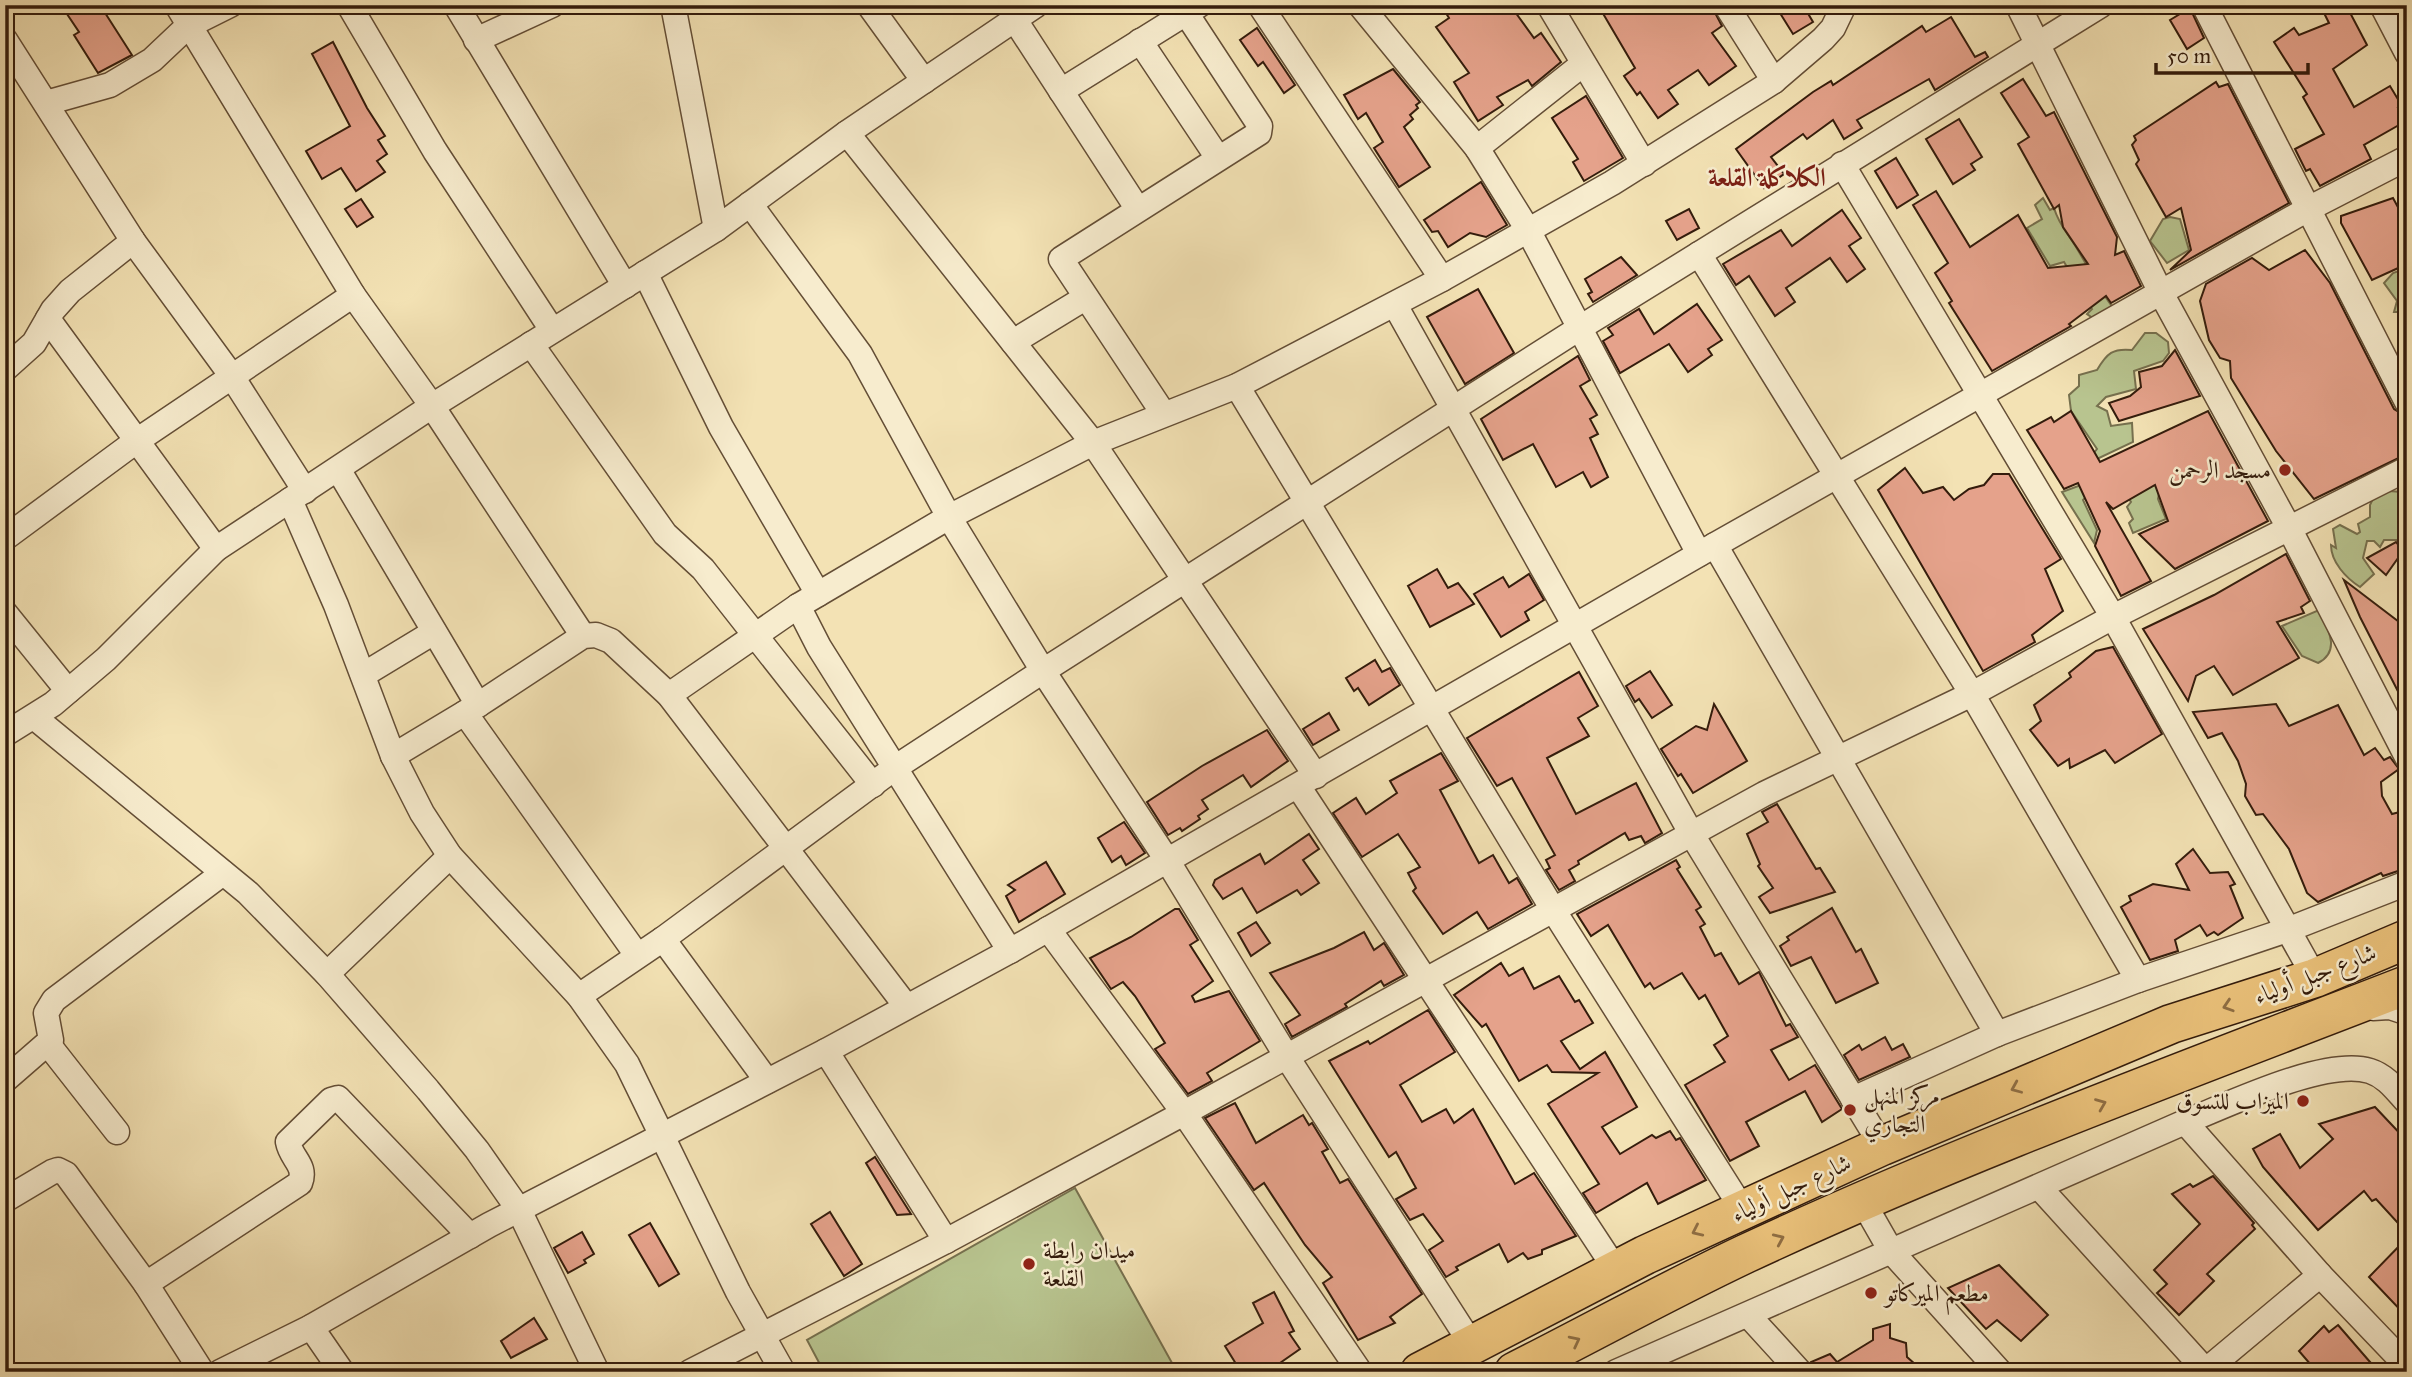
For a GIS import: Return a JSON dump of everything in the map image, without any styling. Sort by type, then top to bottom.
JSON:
[{"type":"main road","name":"شارع جبل أولياء","points":[[1420,1372],[1616,1270],[1882,1146],[2171,1024],[2315,978],[2407,939]]},
{"type":"main road","name":"شارع جبل أولياء","points":[[1514,1372],[1744,1255],[1863,1202],[2208,1060],[2407,985]]},
{"type":"street","points":[[46,103],[110,85],[152,60],[182,16],[230,5]]},
{"type":"street","points":[[349,5],[542,337],[665,534],[703,569],[873,785]]},
{"type":"street","points":[[456,5],[475,40],[635,280],[721,427],[808,600],[819,647],[1010,951]]},
{"type":"street","points":[[475,40],[552,5]]},
{"type":"street","points":[[673,5],[716,229]]},
{"type":"street","points":[[869,5],[924,81]]},
{"type":"street","points":[[1260,5],[1442,279]]},
{"type":"street","points":[[1360,5],[1477,148],[1528,230],[1578,329],[1997,1034]]},
{"type":"street","points":[[1549,5],[1644,164]]},
{"type":"street","points":[[1726,5],[1774,81]]},
{"type":"street","points":[[2018,5],[2161,293],[2289,528],[2407,757]]},
{"type":"street","points":[[579,996],[663,939],[896,767],[1043,671],[1578,329],[2101,5]]},
{"type":"street","points":[[2204,5],[2407,402]]},
{"type":"street","points":[[2382,5],[2407,53]]},
{"type":"street","points":[[1061,91],[1192,9],[1261,130],[1061,257],[1085,298],[1163,413]]},
{"type":"street","points":[[669,695],[808,600],[949,517],[1093,443],[1163,413],[1237,386],[1395,305],[1644,164],[1774,81],[1823,39],[1840,9]]},
{"type":"street","points":[[5,734],[34,717],[106,659],[216,549],[432,406],[716,229],[847,133],[1026,10],[1061,91],[1137,208]]},
{"type":"street","points":[[182,16],[352,295],[432,406],[583,636]]},
{"type":"street","points":[[5,40],[133,241],[232,375],[297,495],[393,756],[422,813],[450,856],[579,996],[626,1064],[664,1134],[738,1292],[783,1372]]},
{"type":"street","points":[[1140,41],[1218,158]]},
{"type":"street","points":[[1477,148],[1584,64]]},
{"type":"street","points":[[847,133],[1093,443],[1184,580],[1426,982],[1616,1270]]},
{"type":"street","points":[[220,1372],[311,1327],[470,1236],[826,1051],[1010,951],[1576,627],[1707,549],[2308,209],[2407,158]]},
{"type":"street","points":[[1842,164],[2113,617],[2315,978]]},
{"type":"street","points":[[750,204],[860,354],[949,517],[1043,671],[1167,860],[1287,1057],[1472,1345]]},
{"type":"street","points":[[5,369],[34,343],[48,319],[70,291],[133,241]]},
{"type":"street","points":[[1699,254],[1972,694],[2138,980]]},
{"type":"street","points":[[5,538],[135,442],[352,295]]},
{"type":"street","points":[[1013,342],[1085,298]]},
{"type":"street","points":[[1395,305],[1691,833],[1882,1146]]},
{"type":"street","points":[[48,319],[135,442],[216,549]]},
{"type":"street","points":[[1237,386],[1552,908],[1744,1210]]},
{"type":"street","points":[[338,469],[434,632],[471,709],[637,955]]},
{"type":"street","points":[[690,1372],[763,1337],[1184,1113],[1426,982],[1552,908],[1691,833],[1972,694],[2113,617],[2407,469]]},
{"type":"street","points":[[5,613],[68,691]]},
{"type":"street","points":[[363,675],[434,632]]},
{"type":"street","points":[[393,756],[583,636],[596,635],[611,641],[669,695],[906,1006]]},
{"type":"street","points":[[34,717],[273,916],[327,974],[477,1150],[519,1210],[597,1372]]},
{"type":"street","points":[[327,974],[450,856]]},
{"type":"street","points":[[5,1080],[48,1044],[52,1035],[46,1013],[54,1000],[223,873]]},
{"type":"street","points":[[1853,1099],[1997,1034],[2138,980],[2287,930],[2407,883]]},
{"type":"street","points":[[1048,929],[1184,1113],[1360,1372]]},
{"type":"street","points":[[663,939],[767,1081]]},
{"type":"street","points":[[48,1044],[117,1132]]},
{"type":"street","points":[[826,1051],[946,1241]]},
{"type":"street","points":[[1616,1372],[2185,1122],[2274,1087],[2330,1072],[2370,1071],[2386,1079],[2407,1102]]},
{"type":"street","points":[[146,1284],[300,1183],[303,1174],[301,1166],[288,1142],[331,1100],[338,1098],[470,1236]]},
{"type":"street","points":[[2185,1122],[2319,1275],[2407,1366]]},
{"type":"street","points":[[5,1200],[52,1172],[58,1170],[66,1174],[146,1284],[202,1372]]},
{"type":"street","points":[[2040,1188],[2206,1371],[2319,1275]]},
{"type":"street","points":[[1863,1202],[1891,1251],[2000,1372]]},
{"type":"street","points":[[1748,1315],[1800,1372]]},
{"type":"street","points":[[311,1327],[342,1372]]},
{"type":"lane","points":[[2320,1018],[2389,1013],[2407,1019]]},
{"type":"green space","points":[[2043,198],[2050,210],[2054,208],[2061,224],[2114,309],[2097,321],[2087,314],[2092,309],[2064,262],[2050,266],[2027,228],[2042,219],[2035,205]]},
{"type":"green space","points":[[2163,219],[2180,219],[2189,250],[2167,263],[2150,241]]},
{"type":"green space","points":[[2407,268],[2407,318],[2402,312],[2394,312],[2397,301],[2384,283],[2393,273]]},
{"type":"green space","points":[[2145,333],[2156,333],[2168,342],[2169,353],[2163,361],[2134,371],[2136,389],[2106,397],[2097,406],[2107,411],[2111,426],[2132,423],[2133,442],[2097,459],[2093,454],[2097,449],[2071,411],[2069,395],[2079,386],[2079,375],[2097,370],[2111,353],[2132,350]]},
{"type":"green space","points":[[2163,473],[2158,499],[2166,519],[2133,533],[2129,523],[2133,519],[2127,507],[2131,502],[2128,497]]},
{"type":"green space","points":[[2081,485],[2088,495],[2083,500],[2097,530],[2094,543],[2062,492]]},
{"type":"green space","points":[[2397,491],[2403,495],[2407,510],[2407,551],[2397,540],[2384,540],[2380,547],[2374,541],[2367,541],[2363,558],[2374,574],[2360,587],[2336,563],[2331,545],[2336,548],[2333,529],[2340,525],[2357,534],[2360,532],[2358,524],[2370,517],[2370,505],[2376,492]]},
{"type":"green space","points":[[2319,610],[2329,631],[2331,645],[2325,658],[2318,663],[2302,656],[2282,626]]},
{"type":"green space","name":"ميدان رابطة القلعة","points":[[1075,1188],[1177,1372],[824,1372],[807,1340]]},
{"type":"building","points":[[61,5],[100,5],[132,55],[98,73],[74,35],[79,32]]},
{"type":"building","points":[[1441,5],[1510,5],[1534,38],[1541,33],[1561,62],[1532,86],[1528,80],[1497,97],[1503,105],[1478,121],[1454,82],[1469,73],[1436,27],[1449,18]]},
{"type":"building","points":[[1598,5],[1711,5],[1722,26],[1712,33],[1736,66],[1709,85],[1698,70],[1668,90],[1678,104],[1658,118],[1640,92],[1637,95],[1624,76],[1635,68]]},
{"type":"building","points":[[1775,5],[1803,5],[1813,22],[1793,34]]},
{"type":"building","points":[[2320,5],[2346,5],[2367,45],[2333,69],[2354,107],[2390,86],[2402,106],[2398,108],[2406,121],[2364,145],[2371,159],[2320,186],[2310,169],[2306,171],[2295,149],[2324,134],[2303,97],[2307,94],[2274,42],[2294,28],[2299,35],[2329,23]]},
{"type":"building","points":[[2190,8],[2204,38],[2187,49],[2170,20]]},
{"type":"building","points":[[1951,17],[1975,57],[1985,52],[1988,57],[1935,90],[1929,79],[1857,120],[1862,128],[1844,139],[1833,120],[1807,139],[1803,134],[1771,157],[1784,174],[1764,188],[1736,149],[1813,92],[1831,81],[1833,85],[1922,26],[1926,32]]},
{"type":"building","points":[[1257,28],[1295,85],[1284,93],[1263,62],[1258,66],[1240,40]]},
{"type":"building","points":[[333,42],[367,108],[385,136],[378,140],[387,154],[377,161],[385,172],[356,191],[341,168],[322,179],[306,151],[350,126],[312,54]]},
{"type":"building","points":[[1393,69],[1420,102],[1410,115],[1413,119],[1404,127],[1430,167],[1399,187],[1374,148],[1383,142],[1366,113],[1358,119],[1344,95]]},
{"type":"building","points":[[2023,79],[2046,116],[2054,112],[2117,237],[2115,255],[2124,251],[2141,286],[2111,303],[2106,296],[2069,324],[2071,326],[1992,371],[1949,303],[1952,301],[1935,273],[1948,263],[1913,205],[1936,191],[1970,247],[2018,215],[2048,268],[2088,264],[2063,227],[2059,205],[2054,209],[2018,144],[2029,137],[2001,93]]},
{"type":"building","points":[[2216,82],[2219,87],[2228,84],[2289,203],[2170,270],[2191,250],[2181,208],[2166,217],[2136,164],[2139,160],[2132,145],[2136,140],[2134,136]]},
{"type":"building","points":[[1586,96],[1623,158],[1584,181],[1573,162],[1578,159],[1552,118]]},
{"type":"building","points":[[1959,119],[1982,157],[1971,164],[1975,170],[1953,184],[1926,139]]},
{"type":"building","points":[[1896,158],[1918,195],[1897,208],[1875,171]]},
{"type":"building","points":[[1481,182],[1507,225],[1486,237],[1470,233],[1448,247],[1438,231],[1432,232],[1424,220]]},
{"type":"building","points":[[2393,198],[2407,224],[2407,264],[2372,280],[2341,223],[2341,216]]},
{"type":"building","points":[[361,199],[373,217],[357,227],[345,209]]},
{"type":"building","points":[[1689,209],[1699,228],[1677,240],[1666,221]]},
{"type":"building","points":[[1842,210],[1861,238],[1849,246],[1865,269],[1847,282],[1830,258],[1786,288],[1795,302],[1775,316],[1749,276],[1736,285],[1723,264],[1781,230],[1792,246]]},
{"type":"building","points":[[2305,250],[2330,283],[2394,409],[2407,417],[2407,454],[2314,499],[2276,451],[2231,378],[2230,361],[2220,358],[2209,340],[2200,301],[2206,284],[2252,258],[2269,270]]},
{"type":"building","points":[[1621,257],[1637,275],[1593,302],[1588,294],[1592,292],[1585,279]]},
{"type":"building","points":[[1478,289],[1514,353],[1465,384],[1427,317]]},
{"type":"building","points":[[1697,304],[1722,340],[1708,349],[1712,355],[1688,372],[1669,344],[1620,373],[1603,341],[1613,335],[1608,328],[1639,309],[1654,334]]},
{"type":"building","points":[[2175,350],[2200,396],[2119,421],[2109,403],[2130,396],[2141,387],[2139,372],[2162,366]]},
{"type":"building","points":[[1578,356],[1590,380],[1580,386],[1597,415],[1590,419],[1598,434],[1590,438],[1608,477],[1591,487],[1583,472],[1556,487],[1533,444],[1503,460],[1481,419]]},
{"type":"building","points":[[2071,411],[2100,462],[2208,411],[2268,521],[2175,569],[2139,534],[2168,521],[2155,485],[2113,509],[2106,502],[2151,581],[2121,596],[2095,546],[2100,531],[2078,483],[2064,489],[2027,430],[2051,417],[2054,422]]},
{"type":"building","points":[[1905,468],[1923,493],[1943,487],[1954,500],[1969,489],[1984,485],[1993,474],[2009,474],[2061,559],[2045,569],[2063,611],[2032,635],[2035,642],[1983,671],[1878,490]]},
{"type":"building","points":[[2396,542],[2403,551],[2386,575],[2367,558]]},
{"type":"building","points":[[2286,554],[2310,601],[2301,607],[2304,613],[2277,622],[2299,658],[2233,695],[2214,666],[2196,676],[2188,701],[2143,629],[2214,595]]},
{"type":"building","points":[[1437,569],[1448,588],[1458,583],[1474,604],[1430,627],[1408,586]]},
{"type":"building","points":[[1529,574],[1544,600],[1525,612],[1529,620],[1501,637],[1474,594],[1503,577],[1509,587]]},
{"type":"building","points":[[2344,580],[2407,628],[2407,709],[2360,617]]},
{"type":"building","points":[[2113,647],[2162,734],[2115,763],[2105,750],[2070,768],[2069,759],[2058,766],[2030,730],[2041,721],[2034,705],[2071,677],[2069,673],[2096,651]]},
{"type":"building","points":[[1375,660],[1382,672],[1390,668],[1400,685],[1369,705],[1358,688],[1354,691],[1346,678]]},
{"type":"building","points":[[1650,671],[1672,705],[1652,718],[1639,699],[1635,702],[1626,686]]},
{"type":"building","points":[[1579,672],[1598,706],[1578,718],[1589,736],[1547,758],[1576,814],[1636,783],[1662,833],[1645,843],[1641,836],[1629,840],[1625,833],[1578,861],[1579,864],[1569,870],[1575,881],[1559,890],[1546,870],[1550,868],[1546,860],[1555,855],[1512,778],[1497,786],[1467,738]]},
{"type":"building","points":[[1714,704],[1747,761],[1693,793],[1681,774],[1678,776],[1661,749],[1696,726],[1707,730]]},
{"type":"building","points":[[2276,704],[2289,726],[2338,705],[2364,755],[2375,748],[2384,760],[2390,757],[2399,769],[2381,782],[2382,796],[2392,814],[2407,810],[2407,868],[2383,876],[2381,873],[2318,902],[2307,893],[2289,849],[2263,814],[2256,815],[2245,796],[2246,784],[2238,761],[2222,733],[2208,738],[2193,712]]},
{"type":"building","points":[[1329,713],[1339,730],[1313,745],[1303,729]]},
{"type":"building","points":[[1267,730],[1288,761],[1251,787],[1243,775],[1202,800],[1208,809],[1198,816],[1200,819],[1182,831],[1180,828],[1168,835],[1147,802],[1202,766]]},
{"type":"building","points":[[1441,753],[1458,781],[1440,790],[1479,863],[1493,855],[1509,883],[1517,878],[1532,904],[1488,929],[1477,912],[1443,934],[1413,891],[1416,888],[1408,873],[1420,867],[1398,834],[1362,857],[1333,813],[1356,798],[1366,814],[1397,793],[1390,781]]},
{"type":"building","points":[[1777,804],[1816,869],[1820,868],[1835,892],[1770,913],[1759,897],[1773,888],[1758,866],[1760,864],[1747,834],[1768,822],[1762,812]]},
{"type":"building","points":[[1124,822],[1145,853],[1126,865],[1121,856],[1112,862],[1098,838]]},
{"type":"building","points":[[1309,834],[1319,849],[1303,860],[1319,883],[1301,895],[1297,890],[1257,913],[1242,888],[1223,899],[1213,885],[1215,880],[1260,854],[1265,864]]},
{"type":"building","points":[[2193,849],[2210,873],[2228,872],[2235,884],[2230,886],[2243,918],[2218,935],[2214,932],[2207,936],[2200,925],[2175,940],[2178,951],[2150,960],[2121,907],[2131,901],[2129,896],[2153,884],[2189,890],[2176,864]]},
{"type":"building","points":[[1676,860],[1680,867],[1677,869],[1701,907],[1696,910],[1705,924],[1700,927],[1715,956],[1721,953],[1739,984],[1759,972],[1786,1026],[1790,1024],[1798,1037],[1771,1050],[1789,1080],[1815,1065],[1842,1109],[1822,1122],[1805,1091],[1746,1122],[1759,1146],[1730,1161],[1685,1085],[1725,1062],[1714,1045],[1728,1036],[1705,995],[1699,999],[1682,973],[1654,989],[1650,983],[1645,987],[1608,925],[1591,936],[1577,914]]},
{"type":"building","points":[[1046,862],[1065,894],[1019,922],[1006,896],[1015,890],[1008,885]]},
{"type":"building","points":[[1832,908],[1856,952],[1861,949],[1878,983],[1836,1003],[1811,957],[1791,966],[1780,946],[1789,940],[1787,937]]},
{"type":"building","points":[[1179,909],[1198,940],[1190,945],[1213,981],[1192,996],[1195,1002],[1229,991],[1260,1041],[1207,1073],[1212,1081],[1188,1094],[1155,1049],[1165,1043],[1135,996],[1123,982],[1111,989],[1090,958],[1131,937]]},
{"type":"building","points":[[1256,922],[1270,943],[1251,956],[1238,933]]},
{"type":"building","points":[[1364,932],[1374,950],[1384,943],[1404,975],[1384,986],[1381,981],[1345,1004],[1347,1007],[1292,1037],[1285,1024],[1300,1015],[1270,973],[1334,948]]},
{"type":"building","points":[[1501,963],[1509,976],[1523,968],[1534,989],[1559,976],[1575,1002],[1579,1000],[1593,1023],[1561,1041],[1580,1069],[1605,1052],[1637,1107],[1602,1127],[1620,1154],[1652,1135],[1656,1138],[1670,1131],[1676,1140],[1680,1138],[1706,1180],[1658,1204],[1647,1183],[1596,1213],[1583,1193],[1599,1184],[1548,1104],[1598,1073],[1552,1072],[1547,1065],[1519,1081],[1486,1024],[1482,1027],[1454,995]]},
{"type":"building","points":[[1428,1010],[1455,1052],[1400,1085],[1422,1122],[1446,1109],[1454,1123],[1473,1109],[1515,1184],[1534,1173],[1576,1236],[1542,1250],[1542,1254],[1528,1259],[1523,1253],[1508,1262],[1499,1244],[1456,1267],[1458,1270],[1446,1277],[1429,1250],[1443,1241],[1423,1214],[1410,1220],[1396,1199],[1416,1188],[1396,1152],[1389,1157],[1329,1061],[1368,1041],[1370,1044]]},
{"type":"building","points":[[1885,1037],[1892,1050],[1903,1044],[1910,1057],[1859,1080],[1844,1055],[1859,1045],[1862,1050]]},
{"type":"building","points":[[1235,1103],[1256,1143],[1303,1115],[1309,1125],[1312,1123],[1328,1149],[1322,1152],[1340,1183],[1348,1179],[1422,1294],[1390,1317],[1395,1323],[1358,1340],[1323,1283],[1332,1277],[1305,1245],[1264,1183],[1254,1190],[1205,1118]]},
{"type":"building","points":[[2375,1107],[2407,1141],[2407,1233],[2376,1199],[2372,1201],[2364,1191],[2318,1230],[2263,1167],[2253,1149],[2280,1134],[2300,1168],[2333,1139],[2319,1124]]},
{"type":"building","points":[[875,1157],[911,1214],[897,1215],[866,1163]]},
{"type":"building","points":[[2213,1176],[2254,1223],[2252,1225],[2255,1229],[2207,1274],[2214,1281],[2179,1315],[2157,1293],[2167,1284],[2154,1270],[2200,1224],[2172,1194]]},
{"type":"building","points":[[830,1212],[862,1264],[844,1276],[811,1224]]},
{"type":"building","points":[[650,1223],[679,1274],[659,1286],[629,1235]]},
{"type":"building","points":[[582,1232],[594,1254],[584,1260],[586,1263],[568,1273],[554,1248]]},
{"type":"building","points":[[2407,1238],[2407,1317],[2369,1277]]},
{"type":"building","points":[[1999,1265],[2048,1315],[2021,1341],[1997,1320],[1986,1329],[1948,1288]]},
{"type":"building","points":[[1274,1292],[1294,1331],[1289,1333],[1300,1349],[1280,1363],[1286,1372],[1241,1372],[1225,1346],[1263,1323],[1253,1303]]},
{"type":"building","points":[[534,1318],[547,1339],[511,1358],[501,1341]]},
{"type":"building","points":[[1890,1324],[1890,1338],[1906,1343],[1907,1357],[1924,1372],[1814,1372],[1811,1362],[1830,1354],[1837,1362],[1873,1340],[1873,1329]]},
{"type":"building","points":[[2338,1325],[2370,1362],[2358,1372],[2317,1372],[2299,1351],[2324,1326],[2329,1332]]},
{"type":"place","name":"مسجد الرحمن","points":[[2285,470]]},
{"type":"place","name":"الميزاب للتسوق","points":[[2303,1101]]},
{"type":"place","name":"مركز المنهل التجاري","points":[[1850,1110]]},
{"type":"place","name":"ميدان رابطة القلعة","points":[[1029,1264]]},
{"type":"place","name":"مطعم الميركاتو","points":[[1871,1293]]},
{"type":"district","name":"الكلاكلة القلعة","points":[[1767,177]]}]
